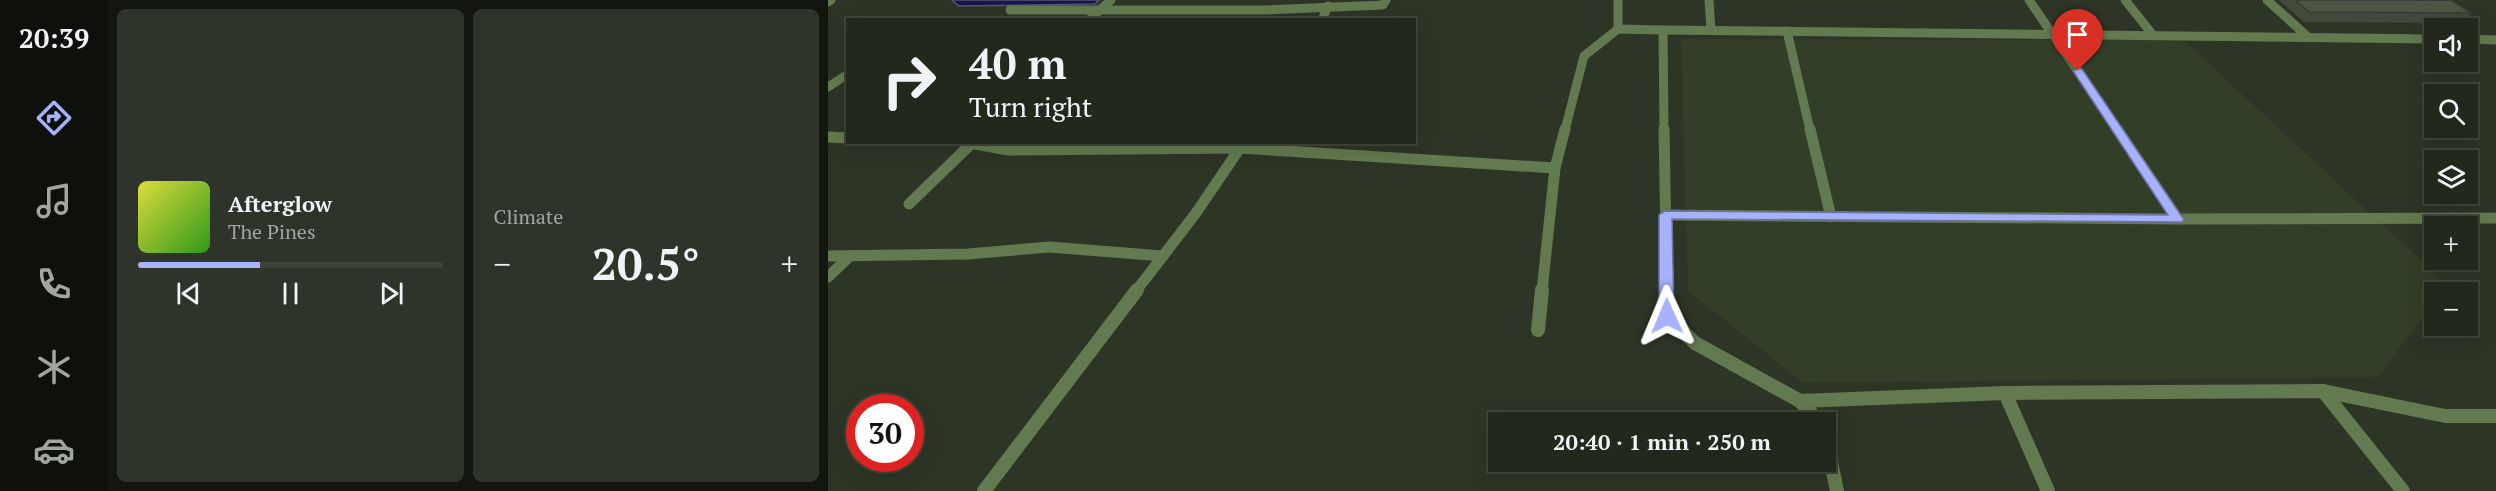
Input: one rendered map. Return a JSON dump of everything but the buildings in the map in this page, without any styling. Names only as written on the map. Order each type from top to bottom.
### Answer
[{"type":"street","points":[[1091,18],[1110,0]]},
{"type":"street","points":[[1265,10],[1272,0]]},
{"type":"street","points":[[1010,10],[1265,10],[1383,5],[1386,0]]},
{"type":"street","points":[[1618,0],[1618,29]]},
{"type":"street","points":[[1709,0],[1711,30]]},
{"type":"street","points":[[2029,0],[2178,219]]},
{"type":"street","points":[[2125,0],[2153,35]]},
{"type":"street","points":[[2267,0],[2308,37]]},
{"type":"street","points":[[1323,18],[1329,6]]},
{"type":"street","points":[[1538,330],[1555,168],[1584,56],[1618,29],[2424,39]]},
{"type":"street","points":[[1663,30],[1667,316],[1695,343],[1800,401],[1810,412]]},
{"type":"street","points":[[1787,31],[1831,217]]},
{"type":"street","points":[[2478,39],[2496,40]]},
{"type":"street","points":[[828,87],[846,75]]},
{"type":"street","points":[[828,137],[846,138]]},
{"type":"street","points":[[909,204],[966,144]]},
{"type":"street","points":[[973,144],[1008,150],[1239,148],[1555,168]]},
{"type":"street","points":[[984,491],[1196,213],[1239,148]]},
{"type":"street","points":[[1665,215],[2178,219],[2496,218]]},
{"type":"street","points":[[828,256],[968,254],[1049,247],[1163,256]]},
{"type":"street","points":[[828,277],[850,256]]},
{"type":"street","points":[[1800,401],[2005,393],[2323,391],[2445,416],[2496,416]]},
{"type":"street","points":[[2323,391],[2403,491]]},
{"type":"street","points":[[2005,393],[2048,491]]},
{"type":"street","points":[[1833,472],[1837,491]]},
{"type":"shaded area","points":[[952,0],[1099,0],[1095,4],[959,6]]},
{"type":"shaded area","points":[[1681,39],[2184,40],[2424,264],[2424,270],[2431,270],[2444,282],[2424,282],[2424,315],[2378,377],[1803,383],[1688,291]]},
{"type":"route","points":[[1667,316],[1665,215],[2178,219],[2078,71]]}]
